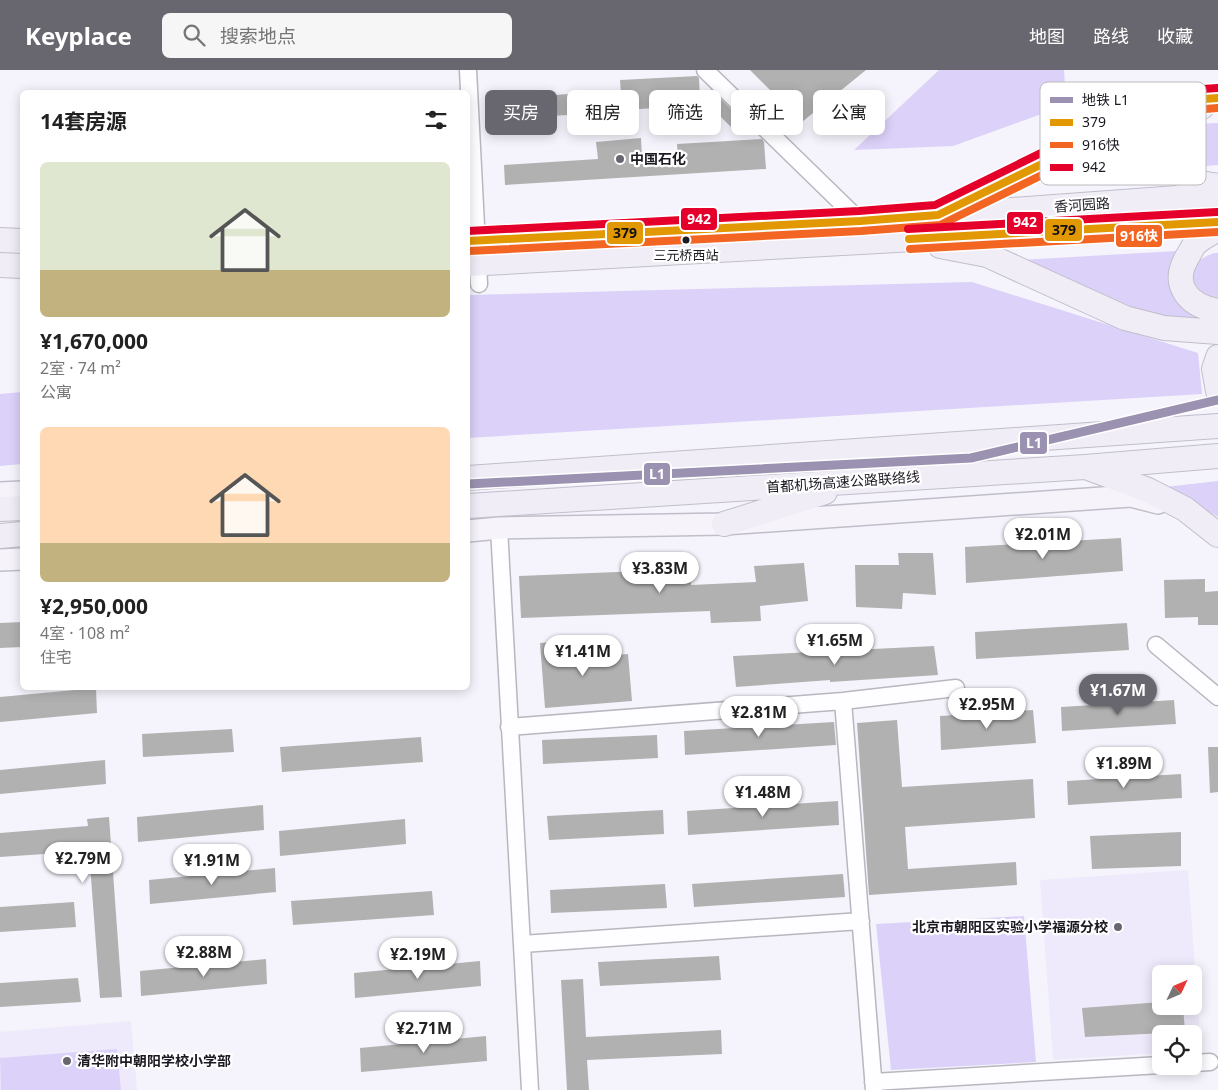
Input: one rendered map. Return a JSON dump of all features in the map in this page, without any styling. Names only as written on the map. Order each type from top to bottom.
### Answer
[{"type":"highway","points":[[938,215],[1040,165]]},
{"type":"highway","name":"香河园路","points":[[474,259],[860,221],[1218,196]]},
{"type":"highway","name":"香河园路","points":[[474,259],[1218,222]]},
{"type":"highway","points":[[1218,229],[1196,244],[1183,263],[1180,276],[1189,298],[1200,306],[1218,311]]},
{"type":"highway","points":[[904,239],[987,255],[1125,318],[1164,328],[1218,332]]},
{"type":"highway","points":[[0,240],[20,241]]},
{"type":"highway","points":[[0,265],[20,266]]},
{"type":"highway","points":[[1218,357],[1214,369],[1218,391]]},
{"type":"highway","points":[[470,478],[1218,426]]},
{"type":"highway","name":"首都机场高速公路联络线","points":[[470,506],[1085,467],[1218,456]]},
{"type":"highway","points":[[1085,467],[1148,490],[1185,509],[1218,535]]},
{"type":"highway","points":[[724,524],[861,481]]},
{"type":"highway","points":[[0,509],[20,508]]},
{"type":"highway","points":[[0,536],[20,534]]},
{"type":"main road","points":[[0,493],[20,492]]},
{"type":"main road","points":[[470,531],[499,528],[724,524],[1131,496],[1185,509]]},
{"type":"main road","points":[[0,560],[20,559]]},
{"type":"street","points":[[468,70],[469,90]]},
{"type":"street","points":[[705,70],[860,221]]},
{"type":"street","points":[[470,133],[474,259]]},
{"type":"street","points":[[499,528],[530,1090]]},
{"type":"street","points":[[1156,645],[1218,697]]},
{"type":"street","points":[[509,727],[843,700],[956,688]]},
{"type":"street","points":[[843,700],[873,1086],[1152,1066]]},
{"type":"street","points":[[522,944],[860,921]]},
{"type":"street","points":[[1202,1062],[1210,1062]]},
{"type":"shaded area","points":[[939,70],[1064,70],[1065,82],[1040,82],[1040,114],[953,146],[854,150],[870,135],[885,135],[885,121]]},
{"type":"shaded area","points":[[1218,123],[1218,165],[1206,166],[1206,124]]},
{"type":"shaded area","points":[[1040,173],[1040,180],[1023,181]]},
{"type":"shaded area","points":[[1177,251],[1170,273],[1173,293],[1184,308],[1203,324],[1120,307],[1020,260]]},
{"type":"shaded area","points":[[1218,253],[1218,298],[1205,294],[1193,279],[1194,267],[1204,257]]},
{"type":"shaded area","points":[[972,282],[1198,353],[1202,394],[470,438],[470,295]]},
{"type":"shaded area","points":[[20,392],[20,464],[0,466],[0,394]]},
{"type":"shaded area","points":[[1218,481],[1218,517],[1165,487]]},
{"type":"shaded area","name":"北京市朝阳区实验小学福源分校","points":[[1188,870],[1195,965],[1152,965],[1152,1015],[1198,1015],[1199,1025],[1152,1025],[1152,1054],[1053,1060],[1040,880]]},
{"type":"shaded area","points":[[1024,916],[1036,1062],[891,1070],[876,924]]},
{"type":"shaded area","name":"清华附中朝阳学校小学部","points":[[131,1021],[137,1090],[0,1090],[0,1032]]},
{"type":"shaded area","points":[[117,1049],[121,1090],[1,1090],[0,1058]]},
{"type":"building","points":[[750,70],[866,70],[841,90],[813,90],[813,113],[803,121],[803,90],[770,90]]},
{"type":"building","points":[[697,76],[699,78],[700,90],[649,90],[649,108],[639,109],[639,90],[621,90],[620,80]]},
{"type":"building","points":[[567,94],[567,115],[557,116],[557,95]]},
{"type":"building","points":[[721,99],[731,109],[731,127],[721,117]]},
{"type":"building","points":[[641,138],[642,159],[678,157],[677,144],[762,139],[764,142],[766,169],[505,185],[504,165],[598,159],[596,142]]},
{"type":"building","points":[[1121,538],[1123,571],[966,583],[965,547]]},
{"type":"building","points":[[898,553],[933,553],[936,595],[903,593],[902,609],[856,607],[855,565],[899,565]]},
{"type":"building","points":[[804,563],[808,601],[760,606],[761,621],[711,623],[710,611],[521,618],[519,576],[690,569],[691,585],[756,582],[754,566]]},
{"type":"building","points":[[1205,579],[1205,592],[1218,591],[1218,625],[1198,625],[1198,617],[1165,618],[1164,580]]},
{"type":"building","points":[[20,622],[20,647],[0,648],[0,623]]},
{"type":"building","points":[[1127,623],[1129,650],[976,659],[975,632]]},
{"type":"building","points":[[578,640],[580,658],[628,654],[632,701],[545,708],[540,643]]},
{"type":"building","points":[[934,646],[938,675],[736,687],[733,656]]},
{"type":"building","points":[[75,690],[96,690],[97,713],[0,722],[0,697]]},
{"type":"building","points":[[1174,700],[1176,724],[1062,731],[1061,707]]},
{"type":"building","points":[[1033,710],[1036,743],[941,750],[940,716]]},
{"type":"building","points":[[897,720],[902,787],[1033,779],[1035,818],[905,827],[908,869],[1016,862],[1017,885],[869,895],[857,723]]},
{"type":"building","points":[[834,722],[836,745],[685,755],[684,731]]},
{"type":"building","points":[[232,729],[234,752],[143,757],[142,734]]},
{"type":"building","points":[[657,735],[658,758],[543,764],[542,740]]},
{"type":"building","points":[[421,737],[423,762],[282,772],[280,747]]},
{"type":"building","points":[[1208,747],[1218,747],[1218,792],[1210,793]]},
{"type":"building","points":[[105,760],[106,784],[0,794],[0,770]]},
{"type":"building","points":[[1181,774],[1182,798],[1068,805],[1067,781]]},
{"type":"building","points":[[838,801],[839,825],[688,835],[687,811]]},
{"type":"building","points":[[263,805],[264,830],[138,842],[137,817]]},
{"type":"building","points":[[663,810],[664,834],[549,840],[547,816]]},
{"type":"building","points":[[109,817],[122,997],[100,998],[89,851],[0,857],[0,833],[88,826],[87,819]]},
{"type":"building","points":[[405,819],[406,844],[280,856],[279,831]]},
{"type":"building","points":[[1181,832],[1181,866],[1092,869],[1090,836]]},
{"type":"building","points":[[275,868],[276,892],[150,904],[149,880]]},
{"type":"building","points":[[843,874],[845,897],[694,907],[692,884]]},
{"type":"building","points":[[665,884],[667,908],[551,913],[550,890]]},
{"type":"building","points":[[432,891],[434,915],[293,925],[291,901]]},
{"type":"building","points":[[74,902],[76,927],[0,932],[0,907]]},
{"type":"building","points":[[719,956],[721,980],[600,986],[598,962]]},
{"type":"building","points":[[266,959],[267,984],[141,996],[140,971]]},
{"type":"building","points":[[480,961],[481,986],[355,998],[354,973]]},
{"type":"building","points":[[78,978],[81,1002],[0,1007],[0,983]]},
{"type":"building","points":[[583,979],[586,1037],[721,1030],[722,1054],[587,1060],[589,1090],[567,1090],[561,980]]},
{"type":"building","points":[[1152,1003],[1152,1015],[1184,1015],[1184,1025],[1152,1025],[1152,1034],[1085,1037],[1082,1008]]},
{"type":"building","points":[[486,1036],[487,1061],[361,1072],[360,1048]]},
{"type":"metro line","name":"L1","points":[[470,484],[971,458],[1218,400]]},
{"type":"transit line","name":"942","points":[[1206,89],[1217,88]]},
{"type":"transit line","name":"379","points":[[1206,99],[1218,98]]},
{"type":"transit line","name":"916快","points":[[1206,109],[1218,108]]},
{"type":"transit line","name":"942","points":[[470,231],[859,211],[935,205],[1040,154]]},
{"type":"transit line","name":"379","points":[[470,241],[860,221],[938,215],[1040,165]]},
{"type":"transit line","name":"916快","points":[[470,251],[861,231],[940,225],[1040,176]]},
{"type":"transit line","name":"942","points":[[908,229],[1217,212]]},
{"type":"transit line","name":"379","points":[[909,239],[1218,222]]},
{"type":"transit line","name":"916快","points":[[910,249],[1218,232]]},
{"type":"place","name":"中国石化","points":[[620,159]]},
{"type":"place","name":"三元桥西站","points":[[686,240]]},
{"type":"place","name":"北京市朝阳区实验小学福源分校","points":[[1118,927]]},
{"type":"place","name":"清华附中朝阳学校小学部","points":[[67,1061]]}]
